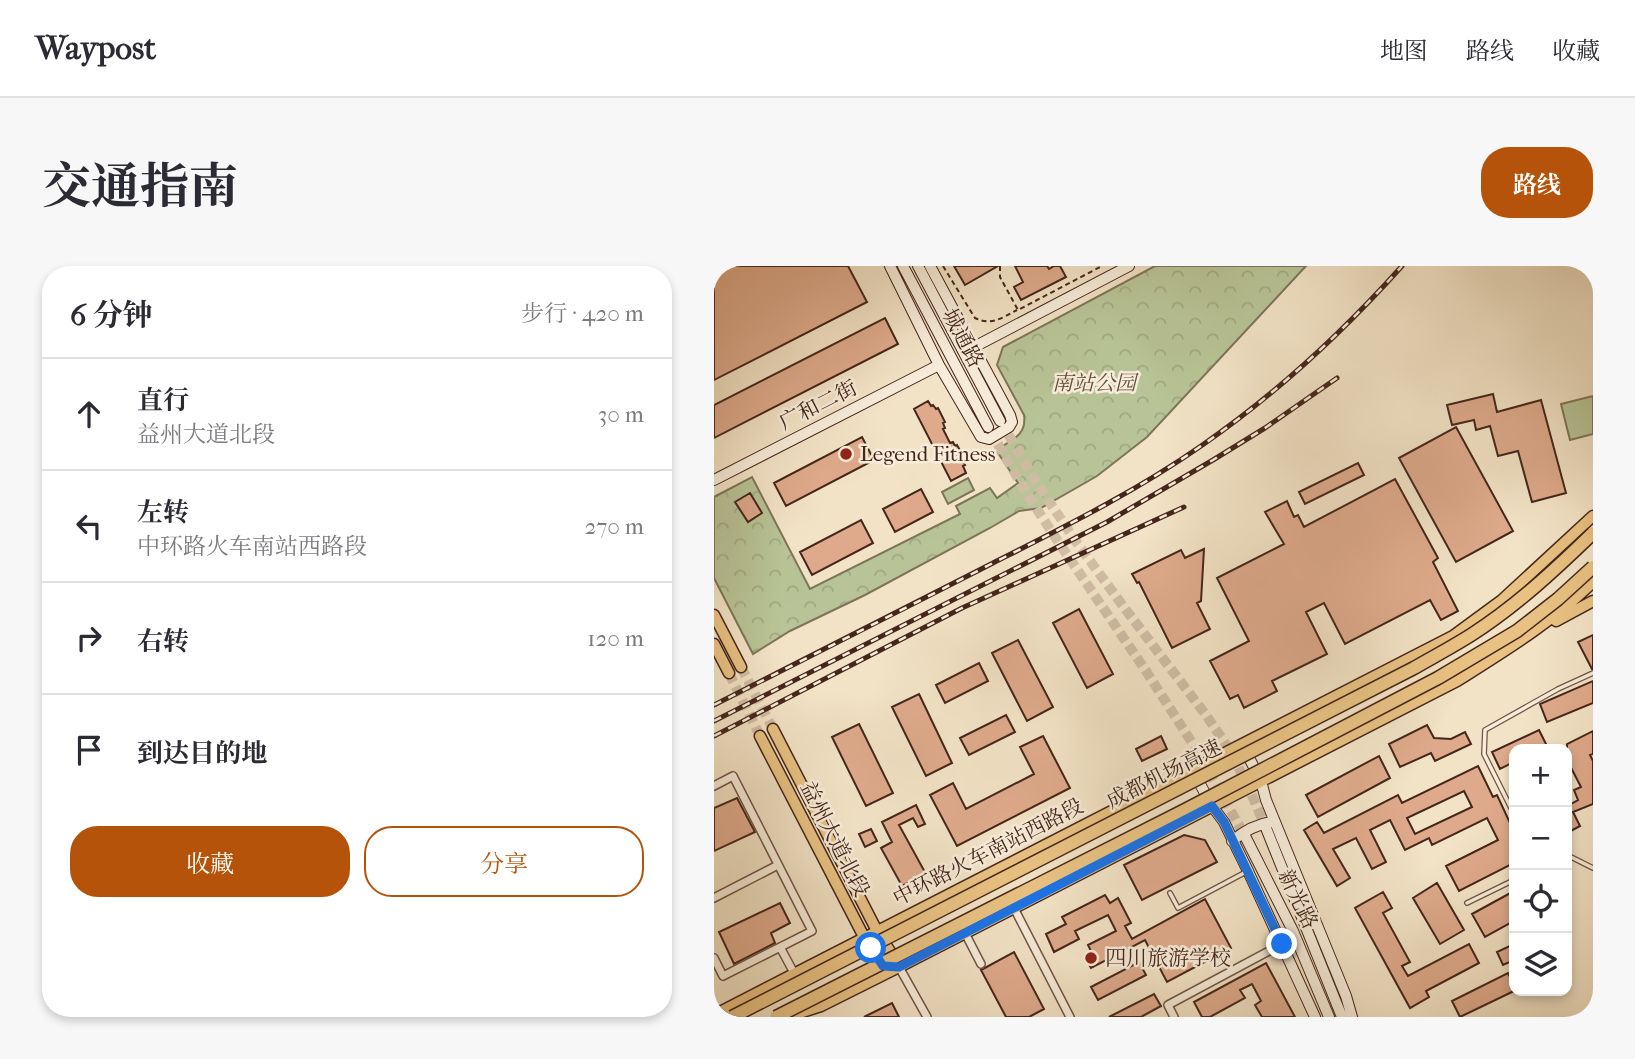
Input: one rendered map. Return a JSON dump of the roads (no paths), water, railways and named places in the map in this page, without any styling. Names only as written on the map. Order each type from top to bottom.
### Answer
[{"type":"highway","name":"成都机场高速","points":[[732,1017],[1414,668],[1471,635],[1517,603],[1593,533]]},
{"type":"highway","name":"成都机场高速","points":[[776,1017],[1438,678],[1517,631],[1593,567]]},
{"type":"main road","points":[[891,266],[939,365],[981,437],[989,439],[1009,427],[1012,422],[1010,415],[930,266]]},
{"type":"main road","name":"城通路","points":[[903,266],[988,427]]},
{"type":"main road","name":"城通路","points":[[918,266],[1000,421]]},
{"type":"main road","points":[[974,347],[1129,266]]},
{"type":"main road","name":"广和二街","points":[[714,480],[939,365]]},
{"type":"main road","name":"中环路火车南站西路段","points":[[714,1015],[1454,636],[1502,600],[1593,516]]},
{"type":"main road","points":[[1532,634],[1593,582]]},
{"type":"main road","points":[[799,1017],[1457,681],[1532,634],[1593,601]]},
{"type":"main road","points":[[714,615],[741,667]]},
{"type":"main road","points":[[714,644],[729,673]]},
{"type":"main road","name":"益州大道北段","points":[[773,729],[877,930],[899,967]]},
{"type":"main road","name":"益州大道北段","points":[[760,736],[864,937],[883,966],[899,967]]},
{"type":"main road","points":[[1242,744],[1261,781],[1266,800],[1346,996],[1352,1017]]},
{"type":"main road","points":[[1192,770],[1224,822],[1315,1017]]},
{"type":"main road","points":[[1232,841],[1258,826],[1276,822]]},
{"type":"main road","points":[[1266,828],[1342,1017]]},
{"type":"main road","name":"新光路","points":[[1246,838],[1293,931],[1329,1017]]},
{"type":"main road","points":[[787,1017],[821,1006]]},
{"type":"street","points":[[714,786],[733,776],[812,931],[723,976],[714,958]]},
{"type":"street","points":[[714,898],[778,865]]},
{"type":"street","points":[[1014,908],[1070,1017]]},
{"type":"street","points":[[965,933],[981,964]]},
{"type":"street","points":[[1174,1017],[1168,1004],[1282,944]]},
{"type":"street","points":[[780,947],[794,973]]},
{"type":"street","points":[[899,967],[927,1017]]},
{"type":"lane","points":[[1510,807],[1484,754],[1485,730],[1558,689],[1593,673]]},
{"type":"lane","points":[[1572,858],[1593,868]]},
{"type":"lane","points":[[1170,893],[1178,908],[1248,871]]},
{"type":"lane","points":[[1467,903],[1509,882]]},
{"type":"tunnel","points":[[1001,422],[1038,485],[1077,543],[1227,746],[1266,828]]},
{"type":"tunnel","points":[[990,431],[1029,497],[1196,749],[1246,838]]},
{"type":"tunnel","points":[[741,667],[773,729]]},
{"type":"tunnel","points":[[729,673],[760,736]]},
{"type":"railway","points":[[714,705],[1073,522],[1176,463],[1281,384],[1332,339],[1402,266]]},
{"type":"railway","points":[[714,721],[1107,522],[1265,428],[1337,378]]},
{"type":"railway","points":[[714,736],[962,608],[1184,507]]},
{"type":"place","name":"Legend Fitness","points":[[846,454]]},
{"type":"place","name":"四川旅游学校","points":[[1091,958]]},
{"type":"park label","name":"南站公园","points":[[1094,383]]}]
